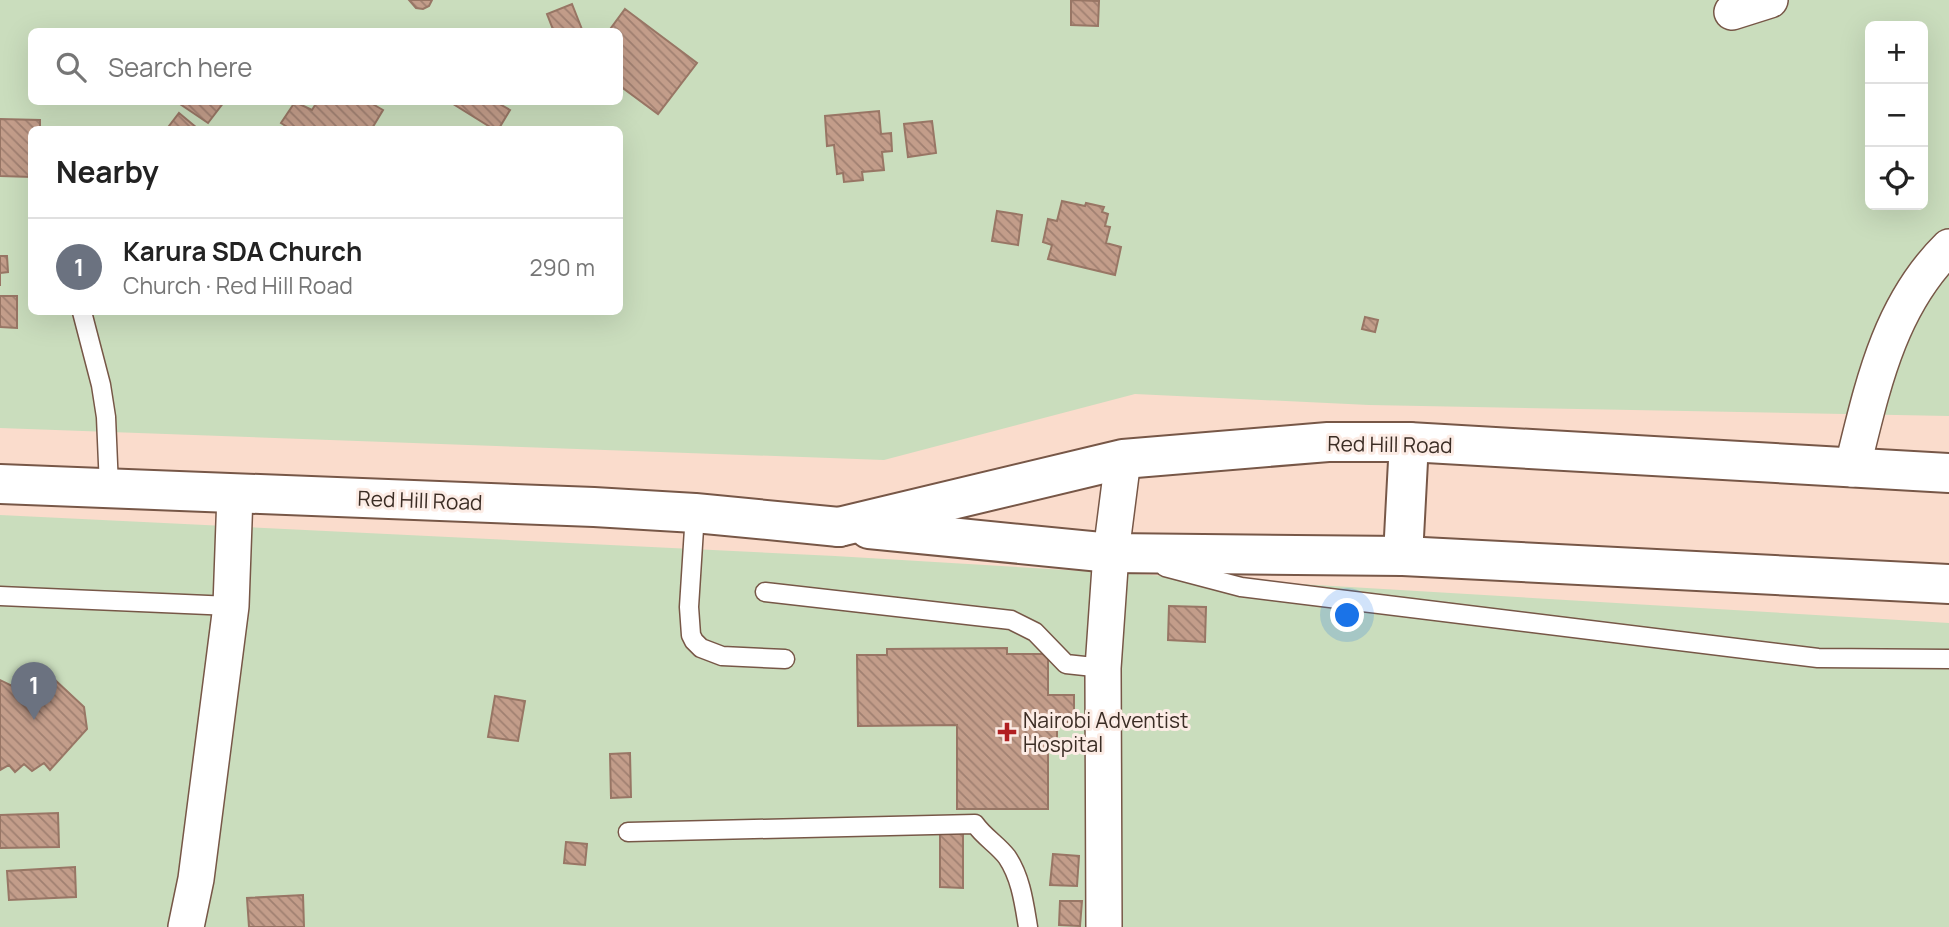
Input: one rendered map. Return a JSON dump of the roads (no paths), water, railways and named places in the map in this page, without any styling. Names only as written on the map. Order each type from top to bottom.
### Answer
[{"type":"main road","name":"Red Hill Road","points":[[839,527],[1123,458],[1328,442],[1409,442],[1949,474]]},
{"type":"main road","points":[[1403,556],[1409,442]]},
{"type":"main road","name":"Red Hill Road","points":[[0,484],[695,513],[1111,553],[1403,556],[1949,584]]},
{"type":"street","points":[[1732,12],[1770,0]]},
{"type":"street","points":[[1852,469],[1875,379],[1894,326],[1916,285],[1949,247]]},
{"type":"street","points":[[1104,927],[1103,668],[1111,553],[1123,458]]},
{"type":"street","points":[[186,927],[196,879],[230,606],[235,494]]},
{"type":"lane","points":[[83,315],[101,385],[106,417],[109,487]]},
{"type":"lane","points":[[695,513],[689,607],[694,641],[701,648],[722,656],[785,659]]},
{"type":"lane","points":[[1111,553],[1255,589],[1818,658],[1949,659]]},
{"type":"lane","points":[[765,592],[1011,620],[1035,632],[1066,664],[1103,668]]},
{"type":"lane","points":[[0,596],[230,606]]},
{"type":"lane","points":[[628,832],[975,824],[1006,856],[1021,886],[1028,927]]},
{"type":"place","name":"Karura SDA Church","points":[[34,720]]},
{"type":"place","name":"Nairobi Adventist Hospital","points":[[1007,732]]}]
